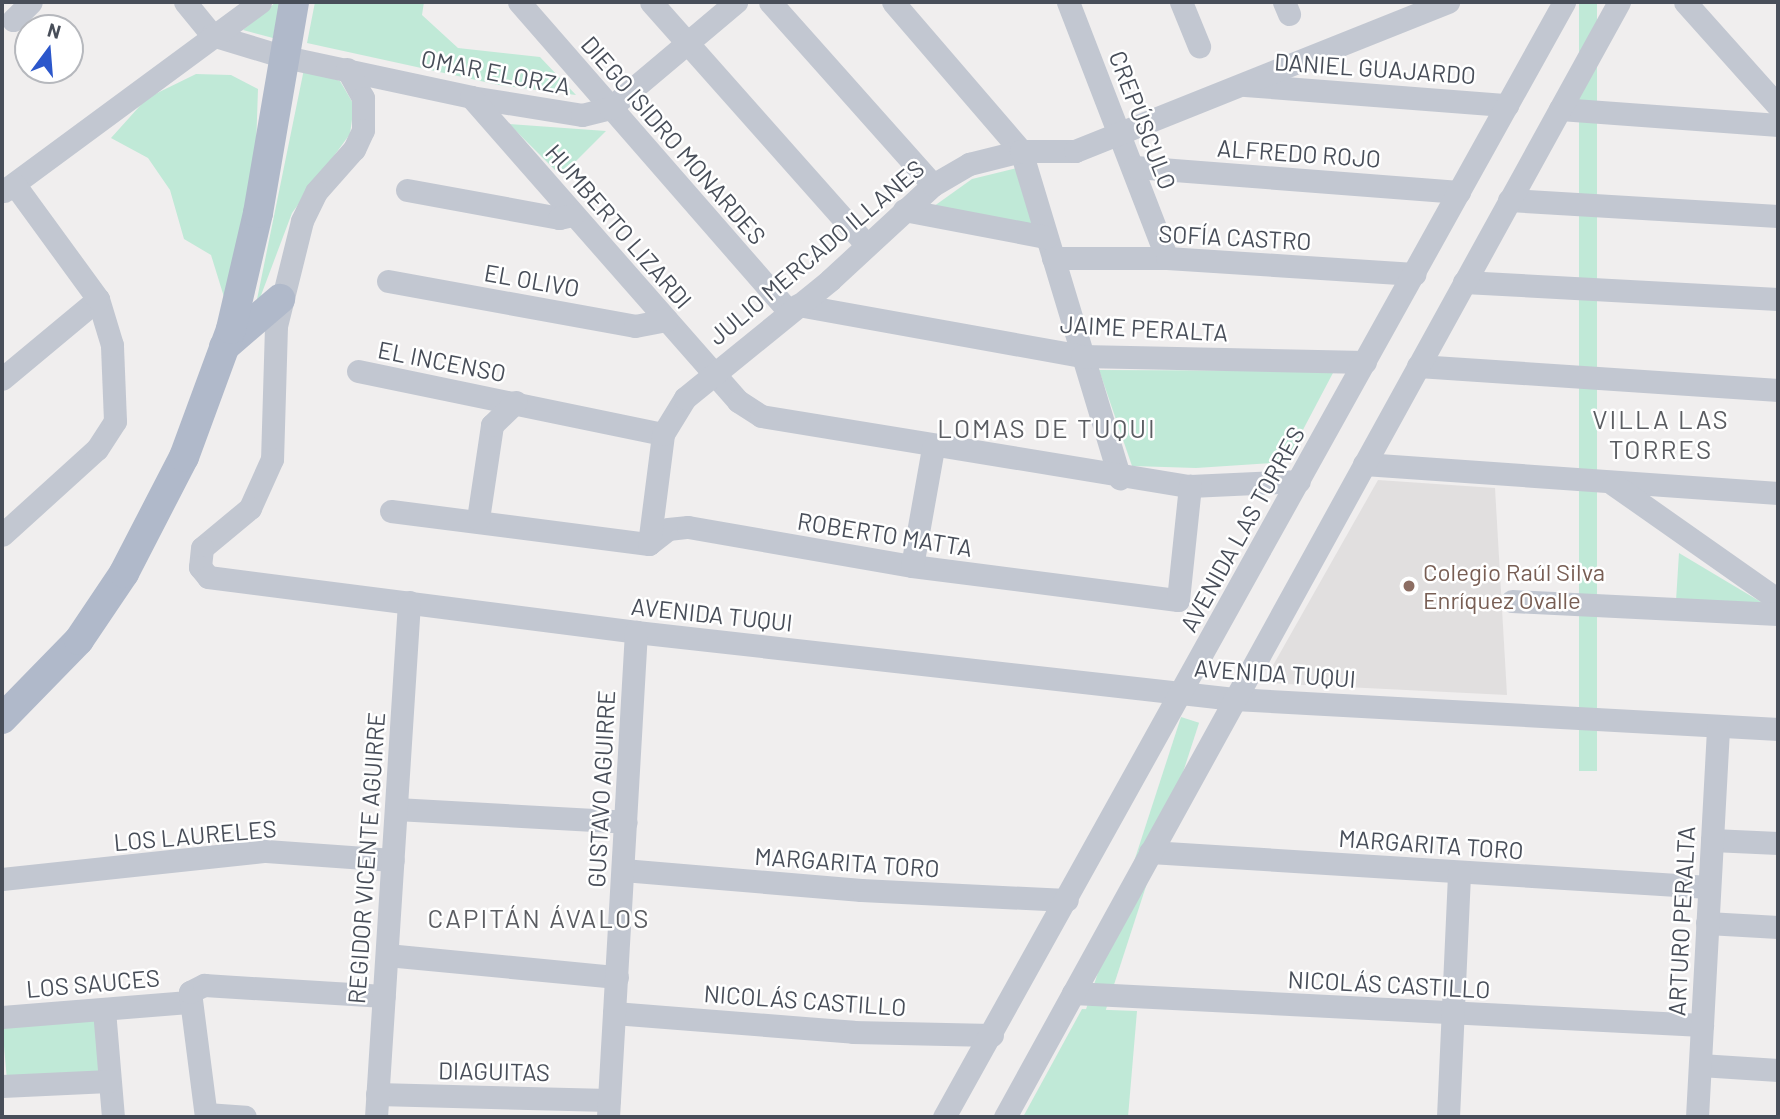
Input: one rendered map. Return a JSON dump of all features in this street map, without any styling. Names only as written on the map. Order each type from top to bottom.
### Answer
[{"type":"main road","points":[[2,719],[79,640],[124,573],[184,457],[224,348],[258,213],[294,2]]},
{"type":"main road","points":[[224,348],[280,299]]},
{"type":"street","points":[[13,20],[31,2]]},
{"type":"street","points":[[184,2],[212,35]]},
{"type":"street","points":[[2,535],[97,449],[115,421],[112,345],[98,299],[8,188],[260,2]]},
{"type":"street","name":"DIEGO ISIDRO MONARDES","points":[[519,2],[610,108],[794,308]]},
{"type":"street","points":[[651,2],[867,245]]},
{"type":"street","name":"OMAR ELORZA","points":[[212,35],[285,57],[471,97],[582,115],[610,108],[736,2]]},
{"type":"street","points":[[770,2],[933,185]]},
{"type":"street","points":[[893,2],[1021,151],[1120,478]]},
{"type":"street","name":"CREPÚSCULO","points":[[1068,2],[1121,130],[1167,258]]},
{"type":"street","points":[[1181,2],[1199,46]]},
{"type":"street","name":"JULIO MERCADO ILLANES","points":[[649,544],[663,435],[685,398],[794,308],[933,185],[969,164],[1021,151],[1075,150],[1448,2]]},
{"type":"street","name":"AVENIDA LAS TORRES","points":[[944,1117],[992,1035],[1564,2]]},
{"type":"street","points":[[1005,1117],[1619,2]]},
{"type":"street","points":[[1685,2],[1778,106]]},
{"type":"street","name":"AVENIDA TUQUI","points":[[347,69],[363,98],[363,130],[308,206],[280,299],[273,353],[274,441],[270,468],[250,508],[202,548],[200,567],[214,579],[636,632],[1234,699],[1778,729]]},
{"type":"street","name":"DANIEL GUAJARDO","points":[[1238,84],[1507,104]]},
{"type":"street","name":"HUMBERTO LIZARDI","points":[[471,97],[738,401],[761,416],[933,448],[1120,478],[1190,486],[1268,479],[1299,481]]},
{"type":"street","points":[[1560,108],[1778,125]]},
{"type":"street","name":"ALFREDO ROJO","points":[[1135,167],[1459,192]]},
{"type":"street","points":[[407,190],[559,218],[573,215]]},
{"type":"street","points":[[1509,200],[1778,216]]},
{"type":"street","name":"SOFÍA CASTRO","points":[[904,210],[1049,248],[1414,274]]},
{"type":"street","name":"EL OLIVO","points":[[388,281],[635,326],[666,320]]},
{"type":"street","points":[[1464,282],[1778,299]]},
{"type":"street","points":[[2,379],[98,299]]},
{"type":"street","name":"JAIME PERALTA","points":[[794,308],[1082,356],[1365,362]]},
{"type":"street","points":[[1418,366],[1778,390]]},
{"type":"street","name":"EL INCENSO","points":[[358,371],[516,402],[663,435]]},
{"type":"street","points":[[478,519],[492,425],[516,402]]},
{"type":"street","points":[[912,566],[933,448]]},
{"type":"street","points":[[1364,464],[1613,484],[1778,493]]},
{"type":"street","points":[[1613,484],[1778,600]]},
{"type":"street","name":"ROBERTO MATTA","points":[[649,544],[668,529],[688,527],[912,566],[1178,600],[1190,486]]},
{"type":"street","points":[[391,510],[478,519],[649,544]]},
{"type":"street","points":[[1512,601],[1778,614]]},
{"type":"street","name":"REGIDOR VICENTE AGUIRRE","points":[[376,1117],[409,602]]},
{"type":"street","name":"GUSTAVO AGUIRRE","points":[[609,1109],[636,632]]},
{"type":"street","name":"ARTURO PERALTA","points":[[1697,1117],[1718,727]]},
{"type":"street","points":[[396,809],[626,822]]},
{"type":"street","points":[[1712,840],[1778,843]]},
{"type":"street","name":"LOS LAURELES","points":[[2,879],[266,852],[393,860]]},
{"type":"street","name":"MARGARITA TORO","points":[[1150,852],[1709,887]]},
{"type":"street","name":"MARGARITA TORO","points":[[623,870],[861,890],[1067,900]]},
{"type":"street","points":[[1448,1117],[1460,872]]},
{"type":"street","points":[[1707,923],[1778,927]]},
{"type":"street","points":[[387,955],[617,977]]},
{"type":"street","name":"LOS SAUCES","points":[[2,1017],[104,1010],[189,997],[204,985],[384,996]]},
{"type":"street","name":"NICOLÁS CASTILLO","points":[[1073,993],[1452,1015],[1702,1025]]},
{"type":"street","points":[[189,997],[206,1116],[246,1117]]},
{"type":"street","points":[[104,1010],[113,1117]]},
{"type":"street","name":"NICOLÁS CASTILLO","points":[[614,1013],[853,1031],[992,1035]]},
{"type":"street","points":[[1700,1065],[1778,1070]]},
{"type":"street","points":[[2,1086],[109,1082]]},
{"type":"street","name":"DIAGUITAS","points":[[377,1094],[609,1109]]},
{"type":"shaded area","name":"Colegio Raúl Silva Enríquez Ovalle","points":[[1378,480],[1495,488],[1507,695],[1263,683]]},
{"type":"green space","points":[[276,2],[280,2],[273,38],[243,30]]},
{"type":"green space","points":[[315,2],[424,2],[422,15],[458,48],[540,57],[576,95],[499,85],[307,43]]},
{"type":"green space","points":[[1579,2],[1597,2],[1597,771],[1579,771]]},
{"type":"green space","points":[[304,69],[340,81],[354,105],[350,134],[292,213],[254,314]]},
{"type":"green space","points":[[196,74],[231,75],[258,89],[256,148],[245,213],[224,297],[211,255],[184,239],[170,190],[148,158],[111,138],[147,98]]},
{"type":"green space","points":[[509,124],[606,131],[561,176]]},
{"type":"green space","points":[[1017,168],[1035,229],[930,209],[972,179]]},
{"type":"green space","points":[[1099,370],[1334,371],[1286,462],[1196,468],[1132,466]]},
{"type":"green space","points":[[1679,553],[1771,608],[1676,601]]},
{"type":"green space","points":[[1181,717],[1199,723],[1071,1117],[1051,1117]]},
{"type":"green space","points":[[1082,1009],[1137,1011],[1128,1117],[1023,1117]]},
{"type":"green space","points":[[100,1019],[105,1076],[7,1084],[2,1028]]},
{"type":"place","name":"Colegio Raúl Silva Enríquez Ovalle","points":[[1409,586]]},
{"type":"district","name":"LOMAS DE TUQUI","points":[[1047,428]]},
{"type":"district","name":"VILLA LAS TORRES","points":[[1661,434]]},
{"type":"district","name":"CAPITÁN ÁVALOS","points":[[539,918]]}]
